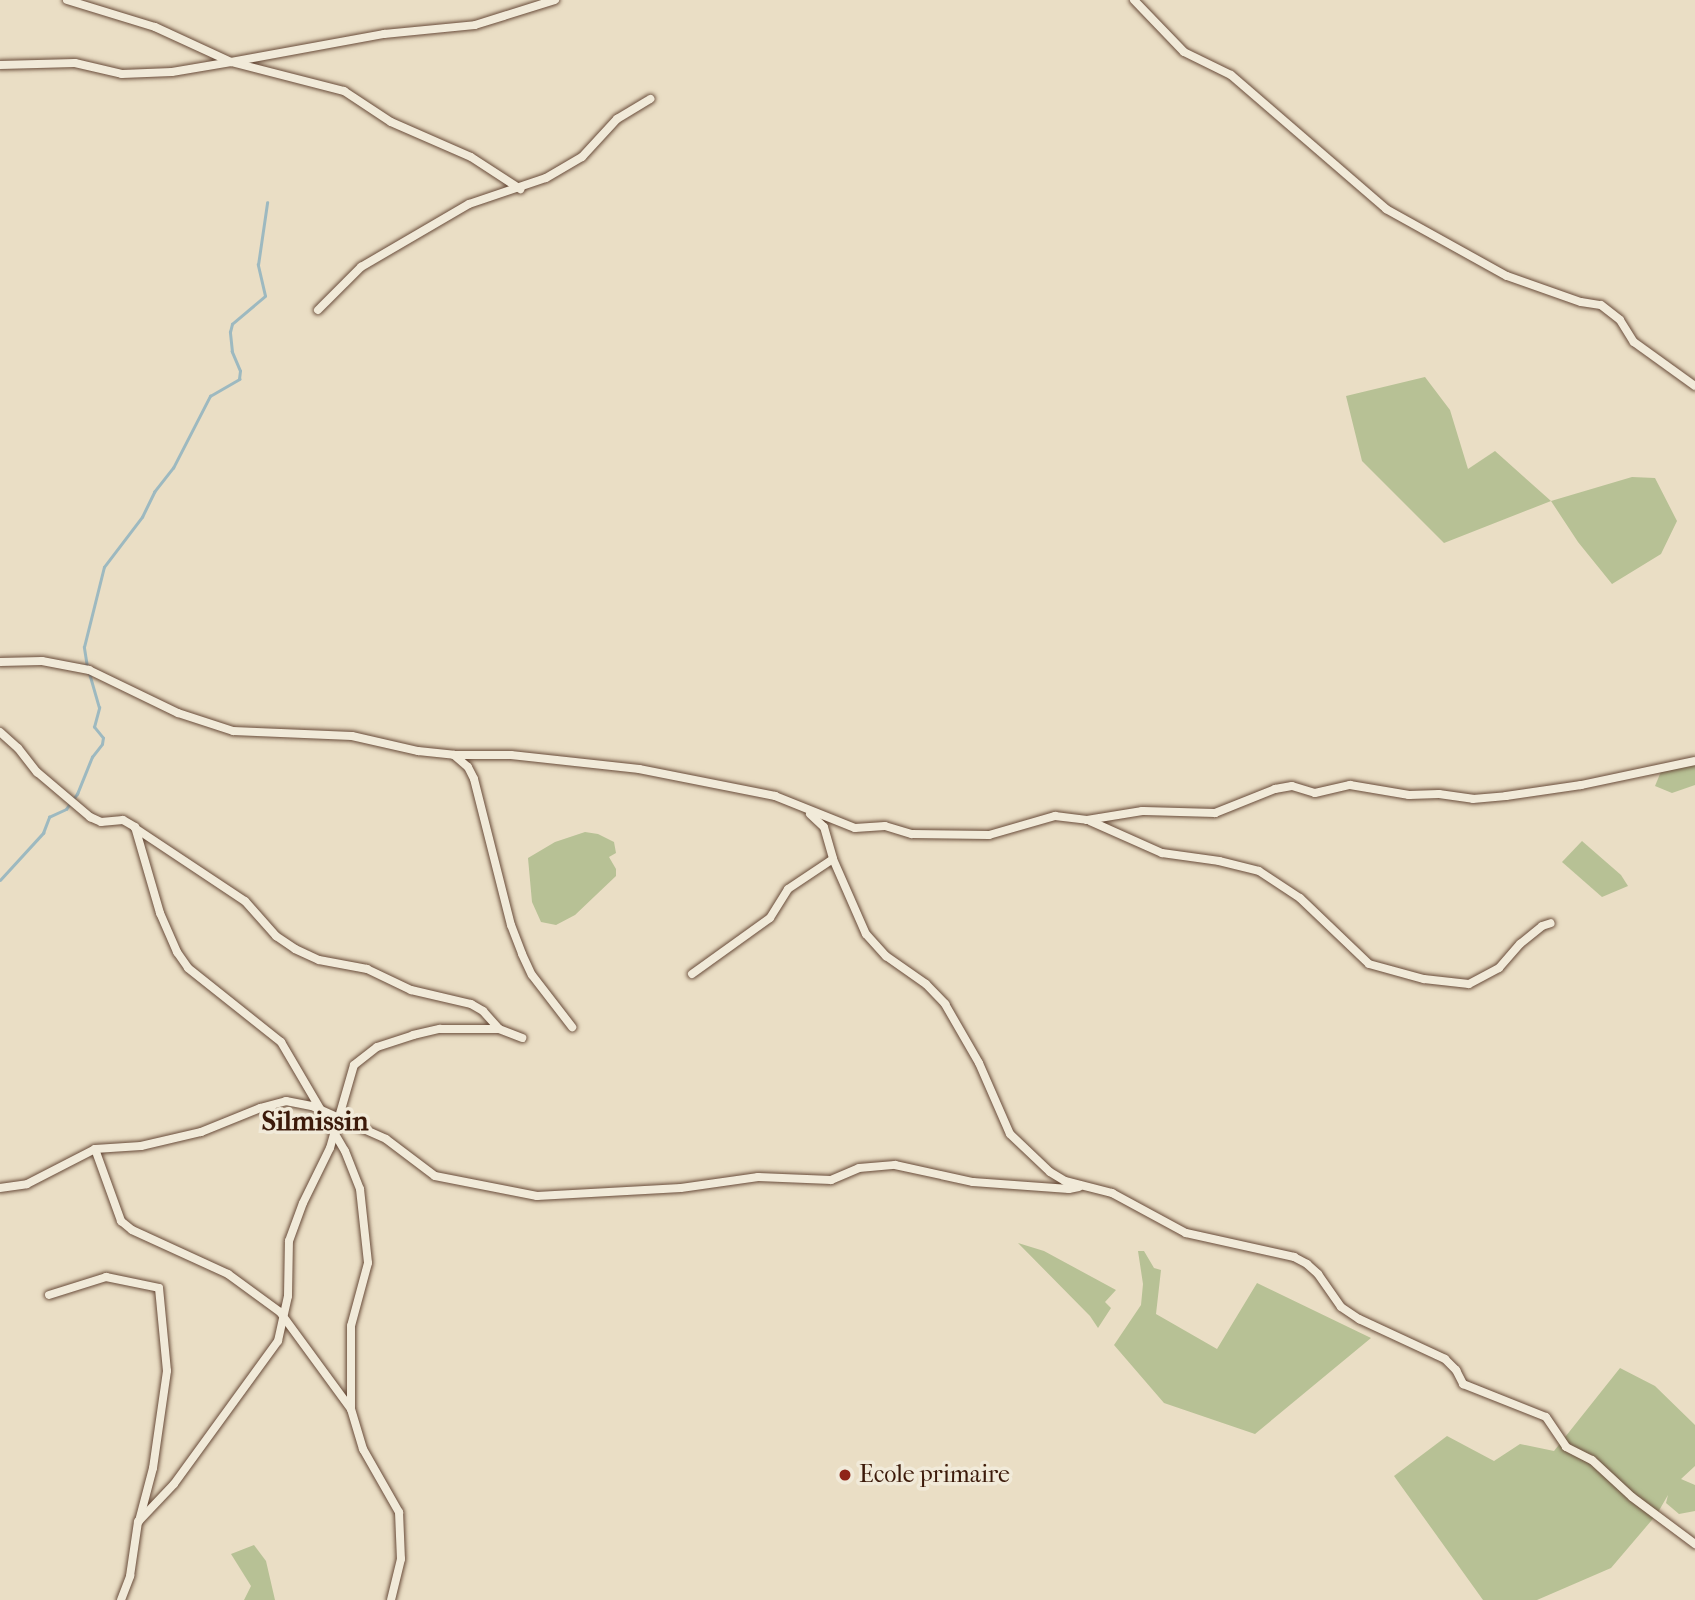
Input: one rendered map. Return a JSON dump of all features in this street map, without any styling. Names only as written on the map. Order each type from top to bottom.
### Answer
[{"type":"street","points":[[67,0],[155,27],[231,62],[344,92],[391,122],[471,157],[520,189]]},
{"type":"street","points":[[0,65],[75,63],[122,74],[173,72],[384,34],[475,24],[555,0]]},
{"type":"street","points":[[1134,0],[1154,25],[1184,52],[1230,75],[1386,209],[1507,276],[1581,302],[1601,305],[1620,320],[1634,342],[1695,386]]},
{"type":"street","points":[[318,310],[348,278],[376,258],[468,204],[520,189],[582,157],[617,119],[650,99]]},
{"type":"street","points":[[0,662],[42,661],[89,670],[188,717],[233,732],[352,736],[418,751],[454,755],[511,755],[639,769],[726,784],[788,800],[855,828],[885,826],[912,834],[967,837],[1008,831],[1055,816],[1087,820],[1142,811],[1215,813],[1275,789],[1292,786],[1315,793],[1350,785],[1409,795],[1440,794],[1473,799],[1506,796],[1581,785],[1695,761]]},
{"type":"street","points":[[0,732],[18,748],[37,772],[90,817],[101,822],[122,820],[135,827],[246,901],[276,936],[295,949],[319,960],[367,969],[411,990],[471,1004],[483,1010],[499,1029]]},
{"type":"street","points":[[454,755],[468,767],[474,779],[511,925],[522,954],[532,975],[572,1027]]},
{"type":"street","points":[[804,808],[824,827],[833,859],[873,944],[926,984],[945,1004],[979,1063],[1010,1134],[1050,1172],[1083,1186],[1112,1193],[1186,1233],[1282,1254],[1307,1264],[1341,1307],[1359,1319],[1445,1359],[1456,1370],[1463,1384],[1546,1417],[1566,1447],[1592,1461],[1632,1497],[1695,1544]]},
{"type":"street","points":[[1087,820],[1162,853],[1219,861],[1259,871],[1300,898],[1369,964],[1424,979],[1469,984],[1499,968],[1520,944],[1542,926],[1551,923]]},
{"type":"street","points":[[135,827],[160,913],[177,952],[188,968],[281,1042],[345,1151],[360,1189],[368,1263],[351,1326],[351,1409],[363,1449],[399,1512],[401,1559],[391,1600]]},
{"type":"street","points":[[692,974],[770,918],[788,889],[833,859]]},
{"type":"street","points":[[138,1522],[174,1484],[230,1404],[274,1349],[285,1316],[288,1296],[289,1241],[334,1133],[350,1072],[359,1058],[377,1047],[440,1029],[499,1029],[522,1038]]},
{"type":"street","points":[[0,1188],[27,1184],[95,1149],[141,1146],[201,1132],[286,1101],[299,1102],[386,1139],[435,1176],[537,1196],[681,1188],[758,1177],[831,1180],[859,1168],[895,1165],[973,1182],[1069,1189],[1083,1186]]},
{"type":"street","points":[[95,1149],[121,1221],[132,1230],[228,1274],[285,1316],[320,1370],[351,1409]]},
{"type":"street","points":[[49,1295],[106,1277],[159,1288],[167,1371],[153,1468],[138,1522],[130,1576],[121,1600]]},
{"type":"green space","points":[[1425,377],[1450,410],[1468,469],[1495,451],[1551,501],[1444,543],[1362,461],[1346,396]]},
{"type":"green space","points":[[1632,477],[1655,478],[1677,521],[1661,554],[1612,584],[1578,542],[1551,501]]},
{"type":"green space","points":[[1695,761],[1695,785],[1672,793],[1655,786],[1662,769]]},
{"type":"green space","points":[[585,832],[598,834],[614,842],[616,853],[609,857],[616,869],[616,876],[575,915],[556,925],[541,922],[532,902],[528,858],[555,842]]},
{"type":"green space","points":[[1582,841],[1621,875],[1628,886],[1602,897],[1562,862]]},
{"type":"green space","points":[[1018,1243],[1044,1251],[1116,1290],[1105,1302],[1111,1308],[1098,1328],[1090,1316]]},
{"type":"green space","points":[[1138,1251],[1144,1251],[1154,1268],[1161,1270],[1156,1314],[1217,1349],[1257,1283],[1371,1338],[1255,1434],[1164,1403],[1114,1345],[1141,1305],[1143,1284]]},
{"type":"green space","points":[[1620,1368],[1655,1386],[1695,1425],[1695,1466],[1681,1479],[1695,1485],[1695,1511],[1679,1514],[1666,1503],[1668,1495],[1657,1514],[1611,1568],[1537,1600],[1483,1600],[1394,1476],[1447,1436],[1494,1461],[1520,1444],[1554,1451]]},
{"type":"green space","points":[[254,1545],[266,1561],[275,1600],[244,1600],[251,1586],[231,1554]]},
{"type":"waterway","points":[[87,667],[84,647],[104,567],[142,517],[154,492],[173,468],[210,396],[239,379],[240,371],[232,352],[230,332],[232,324],[265,296],[258,265],[267,203]]},
{"type":"waterway","points":[[0,880],[43,833],[49,817],[66,809],[77,794],[92,757],[102,744],[103,738],[94,727],[99,708],[89,674]]},
{"type":"place","name":"Ecole primaire","points":[[845,1475]]},
{"type":"district","name":"Silmissin","points":[[315,1121]]}]
